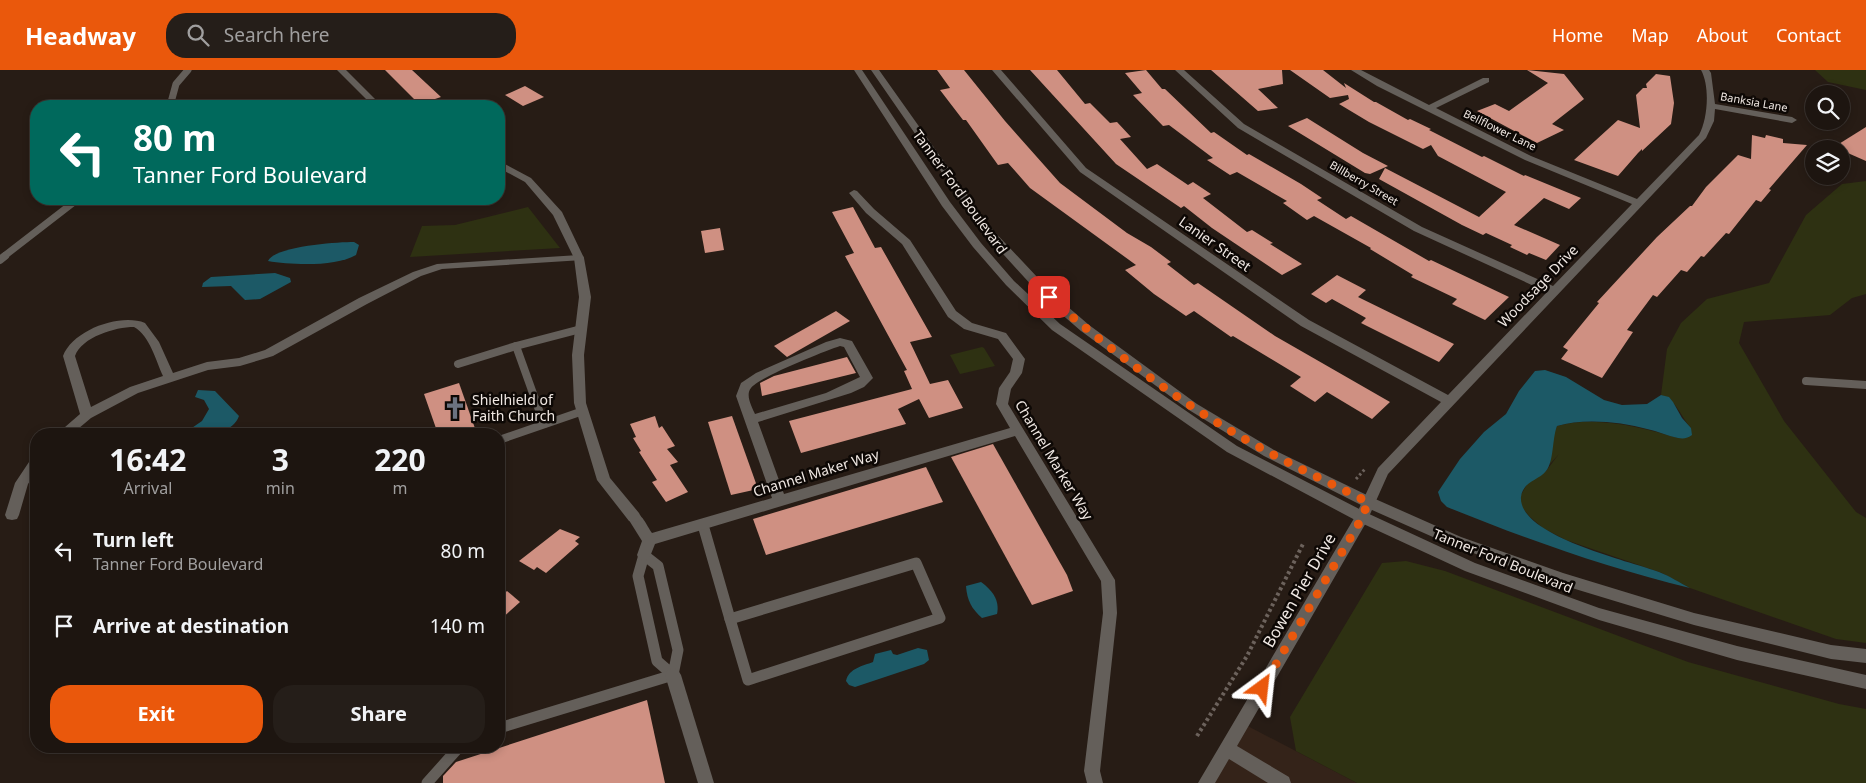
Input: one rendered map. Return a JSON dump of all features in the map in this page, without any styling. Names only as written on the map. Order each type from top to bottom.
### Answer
[{"type":"street","points":[[341,70],[372,100]]},
{"type":"street","name":"Tanner Ford Boulevard","points":[[858,70],[946,204],[976,245],[1010,283],[1056,327],[1232,449],[1362,518],[1470,567],[1599,614],[1737,654],[1866,682]]},
{"type":"street","name":"Tanner Ford Boulevard","points":[[876,70],[987,230],[1056,304],[1085,328],[1193,407],[1269,453],[1368,502],[1456,541],[1562,579],[1694,618],[1831,652],[1866,656]]},
{"type":"street","name":"Lanier Street","points":[[996,70],[1083,170],[1305,323],[1449,401]]},
{"type":"street","name":"Billberry Street","points":[[1179,70],[1241,126],[1418,229],[1554,291]]},
{"type":"street","name":"Bellflower Lane","points":[[1355,70],[1528,158],[1639,203]]},
{"type":"street","name":"Woodsage Drive","points":[[1362,518],[1383,471],[1703,136],[1710,124],[1711,106],[1707,73],[1704,70]]},
{"type":"street","points":[[1430,108],[1486,80]]},
{"type":"street","name":"Banksia Lane","points":[[1711,106],[1792,120]]},
{"type":"street","points":[[505,167],[528,180],[558,214],[579,258],[584,297],[578,355],[580,403],[604,480],[634,517],[649,540],[644,555]]},
{"type":"street","name":"Channel Marker Way","points":[[854,193],[870,211],[906,242],[959,321],[1002,336],[1019,359],[1016,373],[1005,388],[1002,404],[1108,580],[1110,613],[1092,771],[1095,783]]},
{"type":"street","points":[[71,428],[87,415],[134,390],[170,376],[207,366],[240,362],[269,353],[417,274],[442,266],[579,258]]},
{"type":"street","points":[[87,415],[69,356],[71,349],[91,334],[120,324],[140,324],[146,331],[170,376]]},
{"type":"street","points":[[750,420],[847,390],[863,384],[867,378],[848,344],[840,342],[760,376],[745,386],[742,396],[750,420],[780,501]]},
{"type":"street","name":"Channel Maker Way","points":[[649,540],[1018,430]]},
{"type":"street","points":[[12,514],[22,483],[30,471]]},
{"type":"street","name":"Bowen Pier Drive","points":[[1206,783],[1362,518]]},
{"type":"street","points":[[673,675],[706,783]]},
{"type":"street","points":[[1227,749],[1283,783]]},
{"type":"lane","points":[[172,100],[176,84],[188,70]]},
{"type":"lane","points":[[0,260],[70,205]]},
{"type":"lane","points":[[458,364],[581,329]]},
{"type":"lane","points":[[516,346],[544,424]]},
{"type":"lane","points":[[1806,381],[1866,385]]},
{"type":"lane","points":[[505,438],[583,411]]},
{"type":"lane","points":[[703,525],[730,618],[748,680],[940,618],[916,563],[730,618]]},
{"type":"lane","points":[[644,555],[658,566],[678,650],[673,675],[656,662],[638,576],[644,555]]},
{"type":"lane","points":[[505,726],[673,675]]},
{"type":"lane","points":[[427,783],[454,753]]},
{"type":"path","points":[[1196,736],[1246,656],[1304,542]]},
{"type":"shaded area","points":[[1242,723],[1357,783],[1206,783]]},
{"type":"green space","points":[[1815,70],[1866,70],[1866,90],[1850,87],[1850,85],[1828,82]]},
{"type":"green space","points":[[1866,181],[1866,294],[1852,298],[1830,315],[1744,322],[1739,343],[1784,421],[1856,512],[1866,518],[1866,643],[1836,639],[1690,588],[1662,573],[1566,540],[1543,528],[1530,517],[1521,506],[1521,495],[1528,482],[1546,471],[1559,454],[1550,464],[1553,435],[1557,426],[1571,423],[1602,422],[1634,426],[1678,438],[1691,428],[1671,400],[1661,395],[1667,349],[1681,323],[1707,299],[1769,283],[1806,215],[1841,185],[1850,185],[1850,183]]},
{"type":"green space","points":[[528,207],[560,248],[410,257],[422,226],[455,225]]},
{"type":"green space","points":[[982,347],[995,366],[960,374],[950,355]]},
{"type":"green space","points":[[1406,561],[1445,571],[1688,662],[1839,704],[1866,709],[1866,783],[1357,783],[1296,751],[1290,717],[1382,563]]},
{"type":"water","points":[[354,242],[359,245],[356,255],[337,262],[301,264],[268,261],[273,256],[294,248]]},
{"type":"water","points":[[275,273],[290,278],[291,282],[260,299],[245,300],[231,286],[202,287],[203,283],[211,277]]},
{"type":"water","points":[[1545,370],[1566,377],[1604,400],[1622,405],[1647,404],[1661,395],[1669,397],[1682,418],[1691,428],[1692,435],[1686,438],[1678,438],[1637,427],[1602,422],[1579,422],[1557,426],[1549,467],[1543,474],[1528,484],[1522,492],[1521,497],[1525,511],[1537,524],[1556,535],[1602,554],[1659,572],[1690,588],[1567,552],[1447,507],[1441,501],[1438,492],[1460,459],[1484,432],[1506,414],[1519,391],[1535,371]]},
{"type":"water","points":[[198,390],[215,391],[239,416],[229,428],[192,428],[202,421],[209,409],[204,400],[195,397]]},
{"type":"water","points":[[981,582],[989,588],[996,600],[998,609],[997,614],[982,618],[971,604],[966,586]]},
{"type":"water","points":[[918,648],[927,650],[929,660],[924,664],[855,687],[849,685],[846,681],[853,670],[873,662],[875,654],[891,650],[893,654],[897,655]]},
{"type":"building","points":[[385,70],[412,70],[441,97],[432,100],[415,100]]},
{"type":"building","points":[[937,70],[964,70],[1005,121],[1060,183],[1127,233],[1151,247],[1171,262],[1167,264],[1194,285],[1198,283],[1275,336],[1390,402],[1372,419],[1327,392],[1315,402],[1290,386],[1301,377],[1233,336],[1231,337],[1194,311],[1186,316],[1154,294],[1125,270],[1136,265],[1030,188],[1008,163],[998,165],[966,120],[963,120],[940,90],[950,88]]},
{"type":"building","points":[[1030,70],[1057,70],[1085,104],[1090,103],[1110,123],[1117,122],[1131,137],[1120,139],[1147,169],[1157,164],[1188,185],[1193,182],[1211,194],[1203,198],[1247,232],[1252,230],[1302,264],[1282,275],[1212,228],[1184,206],[1181,208],[1116,164]]},
{"type":"building","points":[[1146,70],[1162,89],[1165,89],[1211,133],[1214,132],[1247,155],[1249,154],[1301,184],[1322,198],[1317,200],[1346,219],[1351,216],[1429,261],[1431,260],[1509,297],[1485,320],[1452,304],[1457,299],[1411,277],[1413,275],[1371,248],[1314,216],[1307,220],[1283,203],[1287,201],[1237,172],[1230,175],[1207,160],[1213,158],[1169,125],[1163,126],[1133,95],[1142,93],[1125,73]]},
{"type":"building","points":[[1211,70],[1282,70],[1283,84],[1258,89],[1278,108],[1258,111]]},
{"type":"building","points":[[1290,70],[1323,70],[1346,88],[1344,83],[1374,102],[1408,120],[1410,119],[1431,129],[1429,130],[1482,157],[1484,156],[1524,176],[1581,198],[1569,209],[1544,198],[1514,225],[1560,245],[1546,260],[1529,253],[1527,255],[1510,247],[1512,245],[1486,233],[1483,235],[1462,225],[1379,179],[1385,168],[1479,217],[1506,192],[1438,156],[1431,145],[1423,149],[1369,122],[1339,104],[1349,99],[1348,95],[1330,98]]},
{"type":"building","points":[[1527,70],[1564,74],[1584,99],[1552,124],[1564,130],[1537,143],[1477,111],[1495,104],[1509,111],[1548,83]]},
{"type":"building","points":[[1656,74],[1670,76],[1674,103],[1671,124],[1642,151],[1642,149],[1618,176],[1574,160],[1618,120],[1640,128],[1636,95],[1643,88],[1647,88],[1646,84]]},
{"type":"building","points":[[525,86],[544,97],[523,106],[505,95]]},
{"type":"building","points":[[1307,118],[1363,153],[1388,166],[1370,174],[1365,173],[1288,126]]},
{"type":"building","points":[[1866,127],[1866,161],[1850,154],[1850,140],[1845,140]]},
{"type":"building","points":[[1752,135],[1765,138],[1766,135],[1783,139],[1783,143],[1805,145],[1805,147],[1769,189],[1771,190],[1761,202],[1756,200],[1729,234],[1726,233],[1687,272],[1681,270],[1657,297],[1653,295],[1627,330],[1633,332],[1602,378],[1561,359],[1568,350],[1563,347],[1599,303],[1597,302],[1657,237],[1692,206],[1706,187],[1738,155],[1751,159]]},
{"type":"building","points":[[853,207],[875,248],[881,247],[932,337],[910,342],[930,384],[948,380],[963,408],[929,418],[919,399],[898,409],[906,424],[801,453],[789,421],[912,389],[904,371],[907,370],[845,256],[854,253],[832,212]]},
{"type":"building","points":[[720,228],[724,250],[705,253],[701,231]]},
{"type":"building","points":[[1337,275],[1366,290],[1358,297],[1454,344],[1439,362],[1361,323],[1366,318],[1332,299],[1326,303],[1311,294]]},
{"type":"building","points":[[836,311],[850,321],[787,357],[774,346]]},
{"type":"building","points":[[847,357],[856,373],[762,396],[760,383],[774,376]]},
{"type":"building","name":"Shielhield of Faith Church","points":[[459,383],[475,428],[436,428],[424,394]]},
{"type":"building","points":[[655,416],[659,428],[662,426],[675,446],[667,449],[678,462],[670,465],[688,492],[666,502],[652,482],[657,480],[639,452],[641,451],[633,438],[636,437],[630,424]]},
{"type":"building","points":[[732,416],[758,489],[731,495],[708,422]]},
{"type":"building","points":[[993,444],[1067,575],[1073,591],[1032,605],[951,457]]},
{"type":"building","points":[[926,467],[943,502],[766,555],[753,519]]},
{"type":"building","points":[[560,529],[580,537],[575,541],[579,544],[546,573],[537,567],[534,570],[519,561]]},
{"type":"building","points":[[507,591],[520,602],[505,616],[505,593]]},
{"type":"building","points":[[647,700],[665,783],[443,783],[443,776],[456,762],[484,753],[505,753],[505,746]]},
{"type":"place","name":"Shielhield of Faith Church","points":[[455,408]]},
{"type":"route","points":[[1049,297],[1085,328],[1193,407],[1269,453],[1368,502],[1362,518],[1262,688]]}]
